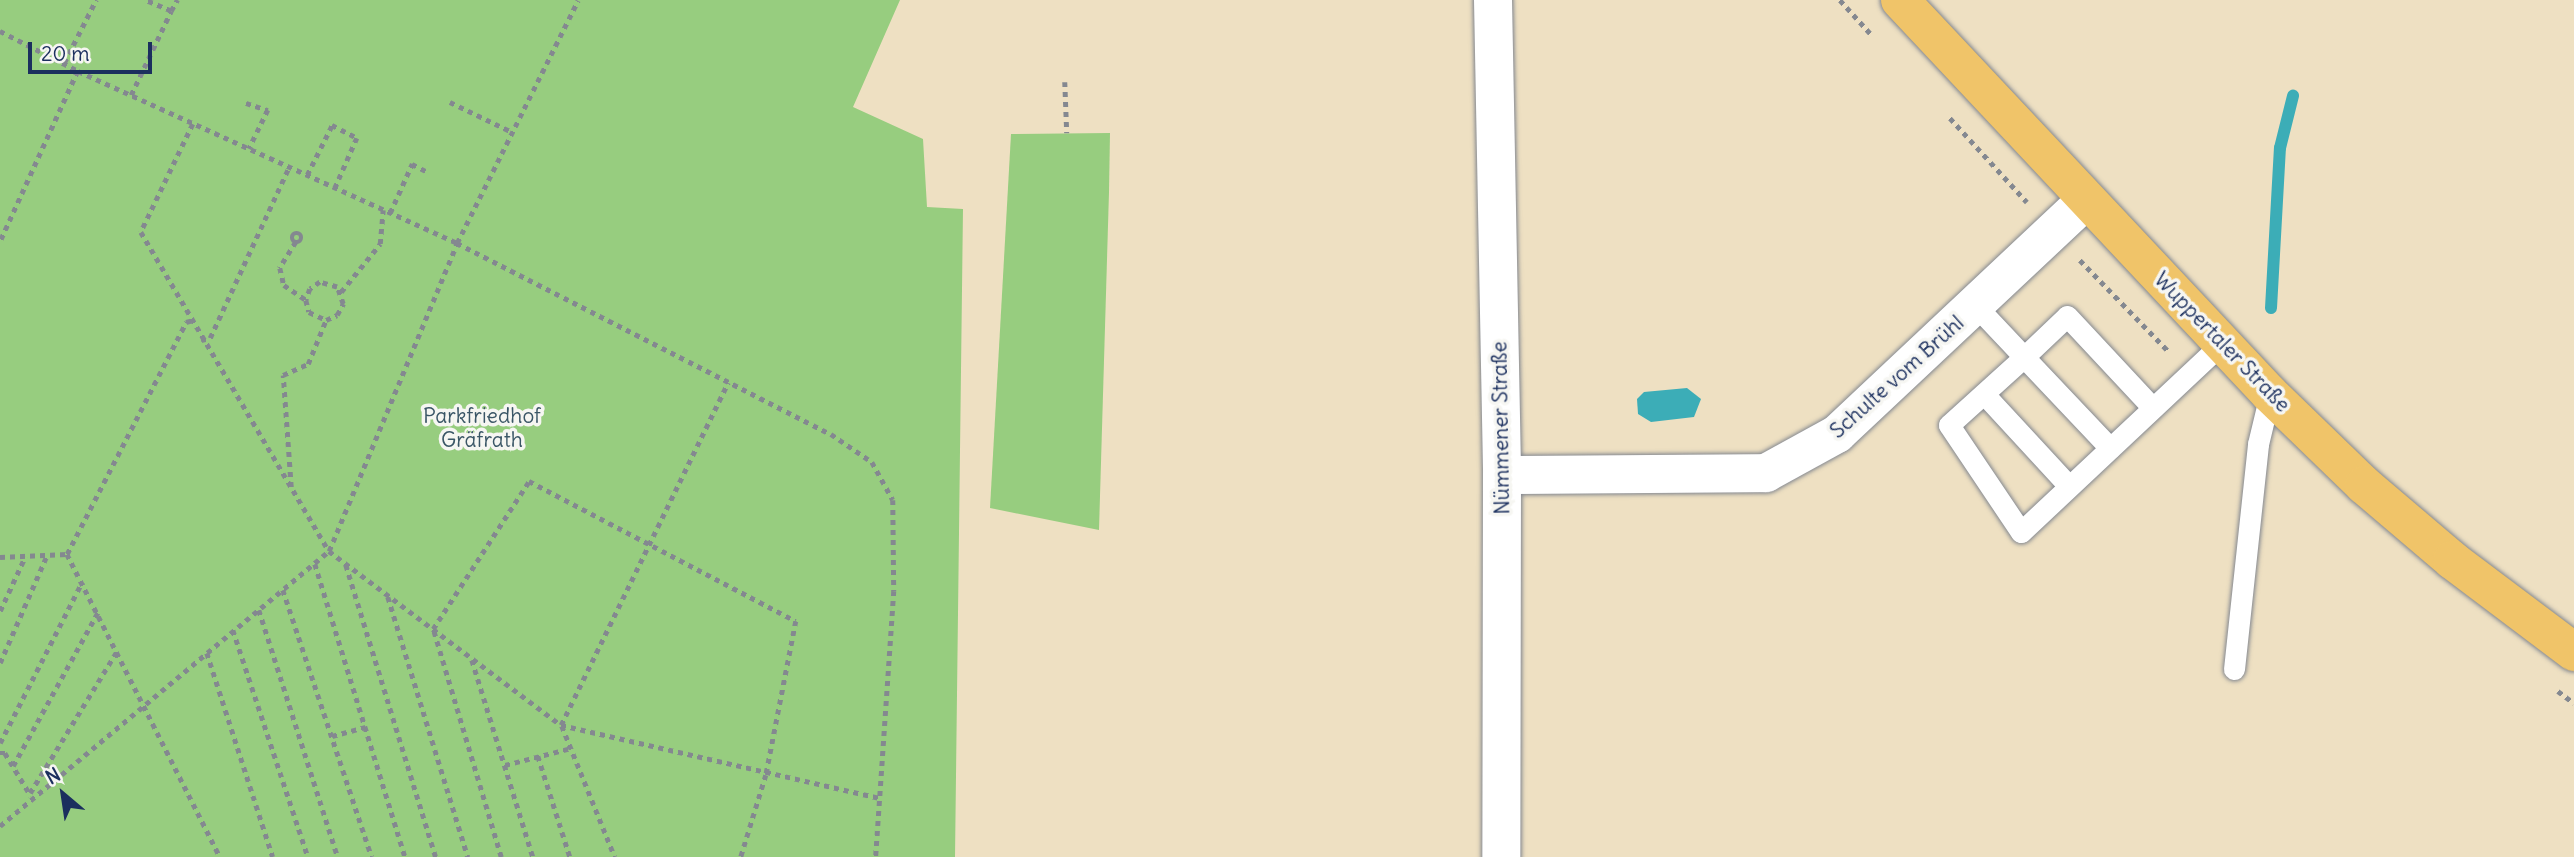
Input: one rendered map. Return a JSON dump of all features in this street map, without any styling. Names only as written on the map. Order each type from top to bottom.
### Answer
[{"type":"main road","name":"Wuppertaler Straße","points":[[1900,0],[2270,394],[2364,485],[2452,560],[2574,652]]},
{"type":"street","name":"Nümmener Straße","points":[[1493,0],[1502,475],[1501,857]]},
{"type":"street","name":"Schulte vom Brühl","points":[[1502,475],[1766,473],[1837,434],[2086,200]]},
{"type":"lane","points":[[1975,305],[2110,449]]},
{"type":"lane","points":[[2151,407],[2067,316],[1949,425],[2021,532],[2222,343]]},
{"type":"lane","points":[[1984,394],[2069,486]]},
{"type":"lane","points":[[2234,668],[2258,444],[2270,394]]},
{"type":"path","points":[[64,63],[96,0]]},
{"type":"path","points":[[145,0],[172,11]]},
{"type":"path","points":[[131,95],[177,0]]},
{"type":"path","points":[[0,826],[32,796],[329,551],[457,243],[578,0]]},
{"type":"path","points":[[0,31],[78,71],[457,243],[831,434],[873,462],[893,500],[894,591],[876,857]]},
{"type":"path","points":[[0,242],[78,71]]},
{"type":"path","points":[[1065,82],[1067,133]]},
{"type":"path","points":[[246,103],[268,110],[249,149]]},
{"type":"path","points":[[450,103],[512,132]]},
{"type":"path","points":[[193,124],[141,232],[193,320],[201,340],[329,551],[561,725],[766,775],[880,798]]},
{"type":"path","points":[[307,175],[332,125],[357,138],[335,188]]},
{"type":"path","points":[[390,213],[412,164],[428,172]]},
{"type":"path","points":[[201,340],[210,338],[289,167]]},
{"type":"path","points":[[291,488],[283,375],[308,364],[326,320],[341,310],[341,292],[380,244],[383,210]]},
{"type":"path","points":[[296,242],[279,268],[284,285],[306,300]]},
{"type":"path","points":[[326,320],[309,312],[306,300],[310,289],[320,282],[332,284],[341,292]]},
{"type":"path","points":[[67,554],[186,322],[193,320]]},
{"type":"path","points":[[561,725],[729,382]]},
{"type":"path","points":[[501,857],[433,629],[529,481],[650,548],[796,621],[766,775],[741,857]]},
{"type":"path","points":[[1,560],[67,554]]},
{"type":"path","points":[[67,554],[145,703],[220,857]]},
{"type":"path","points":[[0,663],[47,555]]},
{"type":"path","points":[[0,611],[25,557]]},
{"type":"path","points":[[315,564],[405,857]]},
{"type":"path","points":[[346,564],[436,857]]},
{"type":"path","points":[[0,743],[82,581]]},
{"type":"path","points":[[283,590],[372,857]]},
{"type":"path","points":[[387,596],[468,857]]},
{"type":"path","points":[[259,610],[338,857]]},
{"type":"path","points":[[13,766],[97,612]]},
{"type":"path","points":[[233,630],[308,857]]},
{"type":"path","points":[[32,796],[117,650]]},
{"type":"path","points":[[207,653],[273,857]]},
{"type":"path","points":[[471,659],[533,857]]},
{"type":"path","points":[[561,725],[615,857]]},
{"type":"path","points":[[332,736],[366,726]]},
{"type":"path","points":[[505,765],[571,748]]},
{"type":"path","points":[[0,753],[5,753],[32,796]]},
{"type":"path","points":[[538,756],[570,857]]},
{"type":"green space","name":"Parkfriedhof Gräfrath","points":[[0,0],[900,0],[853,107],[923,139],[927,207],[963,209],[955,857],[0,857]]},
{"type":"green space","points":[[1110,133],[1099,530],[990,508],[1011,134]]},
{"type":"water","points":[[1687,388],[1701,399],[1694,417],[1651,422],[1638,414],[1637,399],[1644,392]]},
{"type":"waterway","points":[[2271,308],[2280,148],[2293,96]]}]
